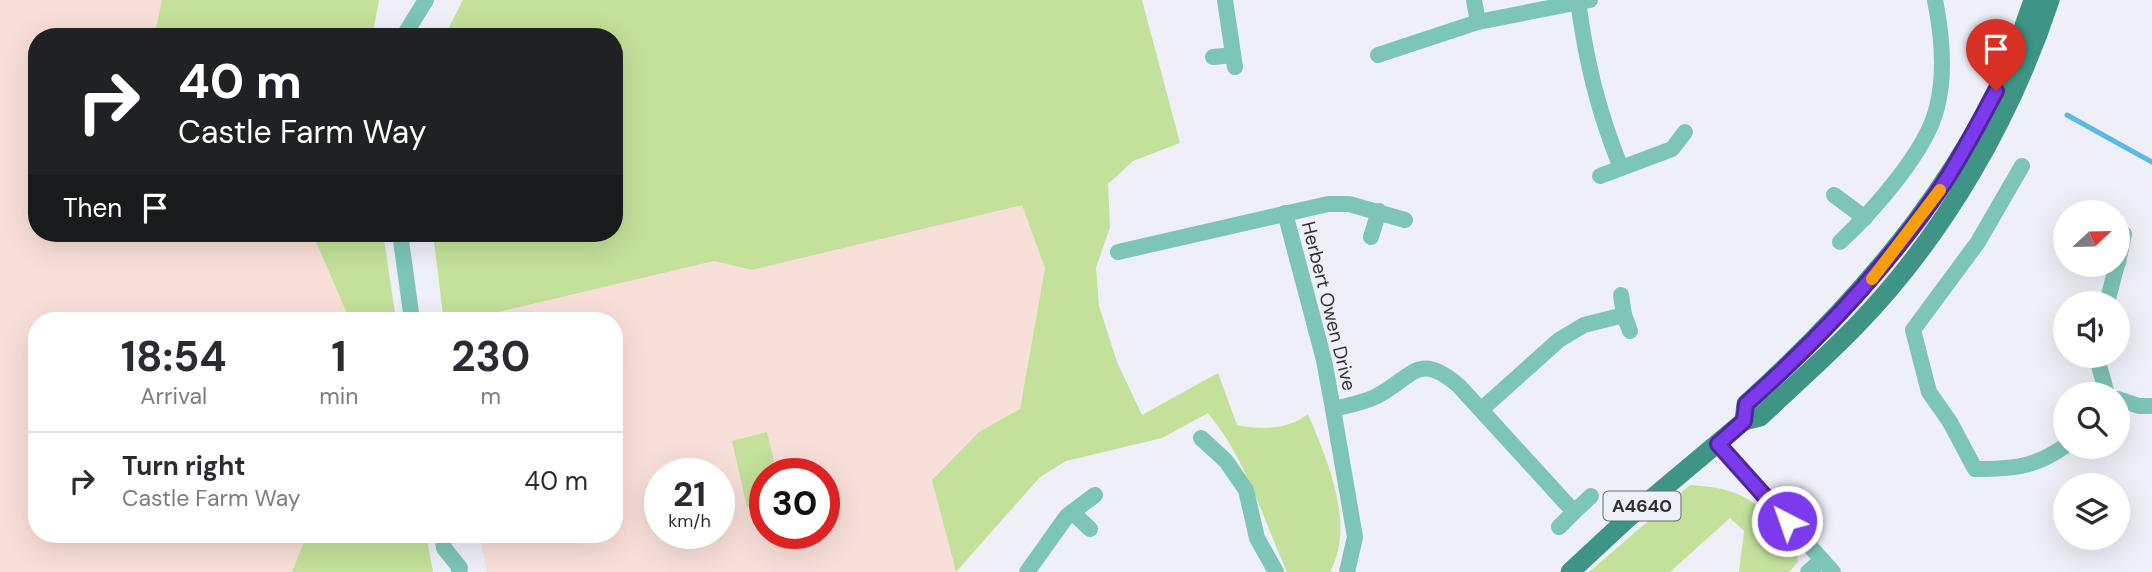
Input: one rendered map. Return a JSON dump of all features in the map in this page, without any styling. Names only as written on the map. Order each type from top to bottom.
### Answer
[{"type":"main road","name":"A4640","points":[[1744,421],[1746,404],[1861,292],[1941,188],[1996,91],[2033,0]]},
{"type":"main road","name":"A4640","points":[[1570,572],[1626,520],[1744,421],[1760,417],[1857,325],[1929,236],[1988,143],[2029,59],[2050,0]]},
{"type":"street","points":[[409,28],[426,0]]},
{"type":"street","points":[[1213,57],[1234,61],[1225,0]]},
{"type":"street","points":[[1474,0],[1478,22]]},
{"type":"street","points":[[1840,242],[1865,218],[1918,146],[1937,109],[1943,41],[1936,0]]},
{"type":"street","points":[[1378,55],[1478,22],[1584,1],[1586,63],[1604,125],[1621,168]]},
{"type":"street","points":[[1600,176],[1672,149],[1685,132]]},
{"type":"street","points":[[2022,166],[1978,242],[1913,330],[1929,392],[1950,422],[1975,469],[2015,470],[2053,454]]},
{"type":"street","points":[[1834,195],[1865,218]]},
{"type":"street","name":"Herbert Owen Drive","points":[[1118,252],[1328,204],[1349,204],[1405,219]]},
{"type":"street","points":[[1371,237],[1379,211]]},
{"type":"street","name":"Herbert Owen Drive","points":[[1285,214],[1324,360],[1355,537],[1346,572]]},
{"type":"street","points":[[401,242],[411,312]]},
{"type":"street","points":[[1620,295],[1630,331]]},
{"type":"street","points":[[1482,409],[1559,340],[1584,326],[1624,315]]},
{"type":"street","points":[[1333,409],[1377,396],[1420,369],[1440,369],[1482,409],[1574,512]]},
{"type":"street","points":[[2130,403],[2152,406]]},
{"type":"street","points":[[1201,438],[1226,461],[1246,490],[1257,538],[1276,572]]},
{"type":"street","points":[[1718,444],[1827,566],[1808,572]]},
{"type":"street","points":[[1027,572],[1072,512],[1095,495]]},
{"type":"street","points":[[1559,527],[1591,496]]},
{"type":"street","points":[[1072,512],[1090,529]]},
{"type":"street","points":[[443,543],[444,548],[460,568],[459,572]]},
{"type":"shaded area","points":[[0,0],[162,0],[156,28],[28,28],[28,242],[316,242],[347,312],[28,312],[28,543],[304,543],[292,572],[0,572]]},
{"type":"shaded area","points":[[1022,204],[1045,268],[1020,409],[979,432],[932,480],[956,572],[487,572],[481,543],[623,543],[623,312],[499,312],[714,261],[752,270]]},
{"type":"green space","points":[[162,0],[379,0],[374,28],[156,28]]},
{"type":"green space","points":[[463,0],[1142,0],[1180,143],[1133,161],[1108,184],[1110,227],[1096,268],[1099,306],[1117,362],[1142,415],[1218,373],[1237,425],[1255,428],[1283,426],[1308,414],[1330,472],[1339,513],[1340,534],[1330,572],[1287,572],[1244,469],[1208,413],[1162,438],[1066,461],[1040,477],[956,572],[932,480],[979,432],[1020,409],[1045,268],[1022,205],[752,270],[714,261],[499,312],[443,312],[434,242],[623,242],[623,28],[449,28]]},
{"type":"green space","points":[[316,242],[384,242],[395,312],[347,312]]},
{"type":"green space","points":[[767,432],[773,458],[749,458],[749,507],[747,507],[732,441]]},
{"type":"green space","points":[[1690,485],[1726,490],[1750,500],[1796,542],[1798,562],[1789,572],[1739,572],[1744,531],[1730,518],[1670,572],[1589,572]]},
{"type":"green space","points":[[428,543],[433,572],[292,572],[303,544]]},
{"type":"waterway","points":[[2067,115],[2152,162]]},
{"type":"slow traffic","points":[[1872,279],[1940,190]]},
{"type":"route","points":[[1787,521],[1718,444],[1744,421],[1746,404],[1829,326],[1861,292],[1912,229],[1962,154],[1996,91]]}]
